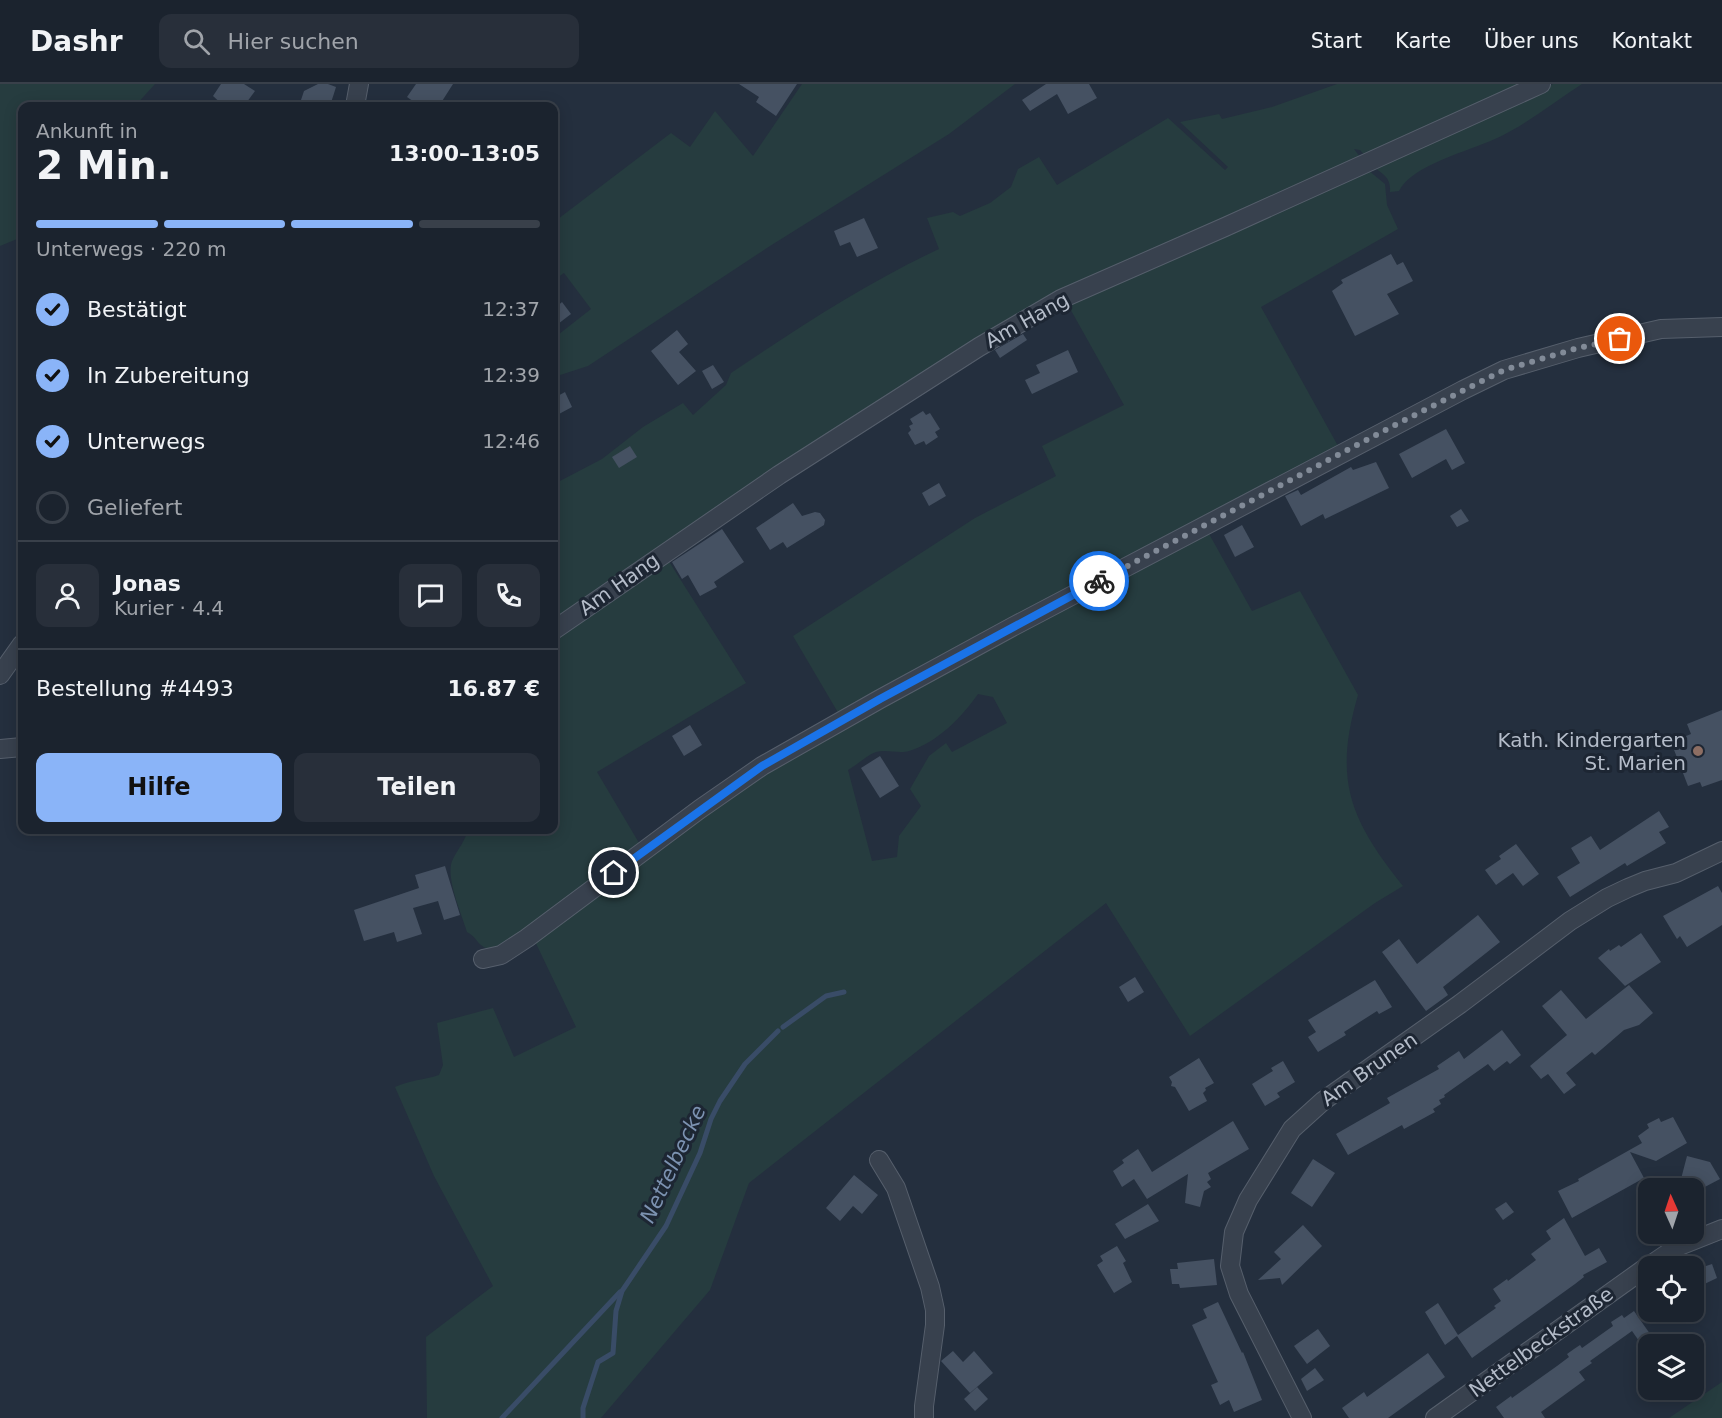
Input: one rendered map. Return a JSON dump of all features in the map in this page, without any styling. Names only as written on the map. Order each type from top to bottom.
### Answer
[{"type":"street","points":[[356,102],[359,84]]},
{"type":"street","name":"Am Hang","points":[[558,627],[778,475],[979,347],[1061,299],[1541,84]]},
{"type":"street","points":[[483,959],[501,955],[527,938],[700,809],[762,766],[1004,632],[1453,395],[1504,370],[1578,348],[1661,329],[1722,327]]},
{"type":"street","points":[[0,675],[18,650]]},
{"type":"street","points":[[0,749],[18,747]]},
{"type":"street","name":"Am Brunen","points":[[1302,1418],[1239,1294],[1230,1266],[1234,1232],[1248,1200],[1292,1129],[1323,1101],[1443,1017],[1570,921],[1628,888],[1646,880],[1676,873],[1722,851]]},
{"type":"street","points":[[879,1160],[896,1188],[930,1287],[935,1310],[924,1418]]},
{"type":"street","name":"Nettelbeckstraße","points":[[1664,1256],[1677,1247],[1722,1229]]},
{"type":"street","name":"Nettelbeckstraße","points":[[1435,1418],[1638,1274]]},
{"type":"green space","points":[[0,84],[155,84],[139,102],[18,102],[18,239],[0,246]]},
{"type":"green space","points":[[802,84],[1015,84],[949,134],[770,246],[588,366],[558,376],[558,335],[591,309],[564,273],[558,277],[558,219],[671,133],[690,147],[715,111],[753,156]]},
{"type":"green space","points":[[1337,84],[1528,84],[1367,158],[1360,150],[1354,149],[1363,161],[1122,266],[558,619],[558,482],[602,459],[643,427],[683,403],[693,415],[726,385],[731,373],[859,291],[939,249],[927,218],[953,212],[960,216],[990,203],[1011,187],[1018,169],[1039,157],[1057,185],[1168,118],[1225,170],[1228,167],[1180,122],[1219,114],[1222,119],[1272,107]]},
{"type":"green space","points":[[1553,84],[1582,84],[1529,120],[1495,139],[1428,166],[1406,182],[1399,191],[1390,192],[1388,180],[1374,167]]},
{"type":"green space","points":[[1368,170],[1385,184],[1387,205],[1398,229],[1261,307],[1338,446],[840,716],[793,636],[975,518],[1056,476],[1042,446],[1124,405],[1068,305]]},
{"type":"green space","points":[[1208,532],[1252,611],[1300,591],[1358,695],[1347,751],[1347,775],[1351,798],[1370,840],[1403,886],[1375,903],[1190,1036],[1106,903],[749,1183],[710,1290],[601,1418],[427,1418],[426,1337],[493,1286],[434,1176],[395,1087],[439,1075],[443,1065],[437,1023],[493,1008],[514,1057],[576,1027],[531,933],[513,943],[493,949],[481,945],[467,932],[452,885],[451,866],[466,834],[558,834],[558,640],[592,611],[668,560],[746,683],[597,772],[645,853],[769,766]],"holes":[[[978,694],[993,697],[1007,723],[952,752],[946,743],[929,756],[910,789],[921,806],[899,836],[897,857],[872,861],[848,770],[876,752],[905,752],[930,742],[948,728]]]},
{"type":"green space","points":[[1722,1382],[1722,1418],[1669,1418],[1696,1400],[1704,1400],[1704,1394]]},
{"type":"building","points":[[221,84],[244,84],[255,91],[247,102],[220,102],[213,96]]},
{"type":"building","points":[[318,84],[336,87],[331,102],[300,102],[304,91]]},
{"type":"building","points":[[416,84],[453,84],[442,102],[414,102],[407,97]]},
{"type":"building","points":[[739,84],[797,84],[776,116],[756,102],[759,97]]},
{"type":"building","points":[[1046,84],[1089,84],[1097,98],[1068,114],[1057,94],[1030,111],[1022,100]]},
{"type":"building","points":[[864,218],[878,248],[857,257],[850,242],[840,246],[834,231]]},
{"type":"building","points":[[1391,254],[1397,265],[1403,262],[1413,281],[1387,294],[1399,314],[1355,336],[1332,291],[1343,283],[1341,280]]},
{"type":"building","points":[[562,302],[571,314],[558,324],[558,306]]},
{"type":"building","points":[[677,330],[688,344],[679,352],[696,371],[678,385],[651,351]]},
{"type":"building","points":[[1023,334],[1027,340],[1000,358],[995,350]]},
{"type":"building","points":[[1068,350],[1078,372],[1032,394],[1025,380],[1040,373],[1036,365]]},
{"type":"building","points":[[713,365],[724,382],[712,389],[702,371]]},
{"type":"building","points":[[565,392],[572,407],[559,414],[558,412],[558,396]]},
{"type":"building","points":[[923,411],[926,415],[930,413],[940,429],[935,432],[938,437],[926,445],[924,441],[915,445],[908,433],[911,430],[909,426],[913,424],[910,419]]},
{"type":"building","points":[[1446,429],[1465,463],[1452,470],[1446,459],[1412,478],[1399,454]]},
{"type":"building","points":[[630,446],[637,457],[619,468],[612,457]]},
{"type":"building","points":[[1376,462],[1389,488],[1325,519],[1323,514],[1301,526],[1285,496],[1298,490],[1301,495],[1351,467],[1353,470]]},
{"type":"building","points":[[939,483],[946,496],[929,506],[922,493]]},
{"type":"building","points":[[793,503],[802,516],[815,512],[820,513],[825,520],[824,525],[787,548],[783,542],[770,550],[756,528]]},
{"type":"building","points":[[1461,509],[1469,521],[1457,527],[1450,516]]},
{"type":"building","points":[[1242,525],[1254,547],[1235,557],[1224,535]]},
{"type":"building","points":[[722,529],[744,562],[714,582],[717,587],[700,596],[688,575],[682,579],[672,562]]},
{"type":"building","name":"Kath. Kindergarten St. Marien","points":[[1722,710],[1722,780],[1702,787],[1700,782],[1688,786],[1671,742],[1691,734],[1687,724]]},
{"type":"building","points":[[690,725],[702,745],[684,756],[672,736]]},
{"type":"building","points":[[880,756],[899,786],[880,798],[861,768]]},
{"type":"building","points":[[1659,811],[1669,827],[1659,832],[1666,843],[1627,866],[1625,863],[1570,897],[1557,877],[1580,863],[1571,848],[1591,836],[1600,850]]},
{"type":"building","points":[[1516,844],[1539,874],[1523,886],[1513,873],[1496,885],[1485,870],[1501,859],[1499,856]]},
{"type":"building","points":[[445,866],[460,915],[444,920],[438,901],[413,908],[422,934],[397,942],[394,932],[364,941],[354,910],[419,888],[415,875]]},
{"type":"building","points":[[1718,886],[1722,893],[1722,925],[1687,947],[1680,936],[1677,939],[1663,916]]},
{"type":"building","points":[[1478,915],[1500,942],[1443,987],[1448,995],[1426,1011],[1382,952],[1399,939],[1417,964]]},
{"type":"building","points":[[1641,933],[1661,962],[1625,986],[1598,958],[1609,949],[1610,951],[1619,945],[1621,947]]},
{"type":"building","points":[[1135,977],[1144,992],[1128,1002],[1119,987]]},
{"type":"building","points":[[1375,980],[1392,1007],[1379,1014],[1377,1011],[1344,1032],[1346,1035],[1318,1052],[1308,1037],[1316,1032],[1308,1020]]},
{"type":"building","points":[[1629,985],[1653,1013],[1639,1025],[1624,1030],[1595,1055],[1592,1052],[1566,1073],[1576,1085],[1564,1094],[1548,1074],[1541,1079],[1530,1066],[1567,1035],[1542,1006],[1561,990],[1586,1019]]},
{"type":"building","points":[[1502,1030],[1521,1055],[1510,1064],[1507,1061],[1494,1071],[1488,1064],[1444,1095],[1445,1097],[1439,1100],[1441,1104],[1433,1109],[1435,1112],[1404,1129],[1402,1125],[1348,1155],[1336,1134],[1390,1103],[1387,1098],[1439,1069],[1437,1066],[1459,1051],[1464,1059]]},
{"type":"building","points":[[1199,1058],[1214,1083],[1205,1088],[1203,1093],[1207,1101],[1189,1111],[1175,1087],[1171,1086],[1172,1082],[1169,1077]]},
{"type":"building","points":[[1283,1061],[1295,1082],[1277,1093],[1280,1097],[1265,1106],[1252,1084],[1273,1071],[1271,1068]]},
{"type":"building","points":[[1673,1117],[1687,1143],[1656,1161],[1630,1152],[1644,1178],[1638,1178],[1638,1181],[1572,1218],[1558,1191],[1642,1143],[1638,1136],[1649,1128],[1647,1124],[1659,1118],[1661,1122]]},
{"type":"building","points":[[1233,1121],[1249,1149],[1208,1173],[1211,1179],[1207,1182],[1211,1187],[1204,1191],[1200,1207],[1185,1203],[1188,1174],[1147,1199],[1134,1179],[1122,1187],[1113,1171],[1124,1163],[1122,1160],[1138,1149],[1152,1172]]},
{"type":"building","points":[[1687,1156],[1710,1162],[1720,1179],[1704,1187],[1704,1178],[1681,1178]]},
{"type":"building","points":[[1313,1159],[1335,1173],[1312,1207],[1291,1193]]},
{"type":"building","points":[[854,1175],[878,1195],[862,1214],[853,1206],[840,1221],[826,1208]]},
{"type":"building","points":[[1506,1202],[1514,1212],[1503,1220],[1495,1209]]},
{"type":"building","points":[[1148,1204],[1159,1221],[1125,1239],[1115,1224]]},
{"type":"building","points":[[1564,1218],[1585,1256],[1599,1248],[1607,1262],[1583,1275],[1584,1277],[1575,1284],[1472,1358],[1457,1336],[1445,1345],[1425,1312],[1438,1303],[1458,1335],[1496,1308],[1494,1306],[1501,1301],[1493,1289],[1536,1260],[1531,1254],[1551,1239],[1546,1231]]},
{"type":"building","points":[[1303,1225],[1322,1246],[1282,1285],[1280,1278],[1258,1280],[1281,1259],[1274,1252]]},
{"type":"building","points":[[1117,1246],[1126,1261],[1123,1263],[1132,1282],[1114,1293],[1097,1265],[1103,1261],[1100,1256]]},
{"type":"building","points":[[1214,1259],[1217,1285],[1180,1288],[1179,1284],[1172,1284],[1170,1269],[1178,1269],[1177,1263]]},
{"type":"building","points":[[1712,1264],[1717,1278],[1704,1284],[1704,1267]]},
{"type":"building","points":[[1218,1302],[1243,1352],[1262,1400],[1234,1412],[1229,1400],[1220,1405],[1211,1385],[1218,1382],[1192,1325],[1207,1318],[1203,1309]]},
{"type":"building","points":[[1634,1311],[1638,1317],[1638,1322],[1642,1322],[1650,1334],[1638,1334],[1638,1340],[1632,1331],[1590,1361],[1592,1363],[1579,1372],[1585,1380],[1541,1412],[1545,1418],[1504,1418],[1496,1407],[1557,1366],[1569,1357],[1567,1354],[1574,1349],[1580,1345],[1582,1348],[1613,1326],[1611,1322],[1622,1315],[1624,1318]]},
{"type":"building","points":[[1318,1329],[1330,1346],[1307,1364],[1294,1346]]},
{"type":"building","points":[[953,1351],[963,1362],[974,1351],[993,1373],[970,1393],[941,1361]]},
{"type":"building","points":[[1428,1353],[1445,1377],[1388,1418],[1349,1418],[1342,1408],[1364,1392],[1367,1397]]},
{"type":"building","points":[[1315,1368],[1324,1380],[1307,1391],[1301,1379]]},
{"type":"building","points":[[977,1387],[988,1399],[975,1411],[964,1399]]},
{"type":"waterway","name":"Nettelbecke","points":[[783,1027],[826,996],[844,992]]},
{"type":"waterway","name":"Nettelbecke","points":[[583,1418],[583,1408],[598,1362],[613,1353],[616,1311],[622,1291],[666,1226],[700,1153],[711,1119],[720,1101],[745,1064],[778,1031]]},
{"type":"waterway","points":[[502,1418],[620,1292]]},
{"type":"way so far","points":[[1099,581],[1504,370],[1578,348],[1620,339]]},
{"type":"place","name":"Kath. Kindergarten St. Marien","points":[[1698,751]]},
{"type":"route","points":[[614,873],[762,766],[880,699],[1099,581]]}]
